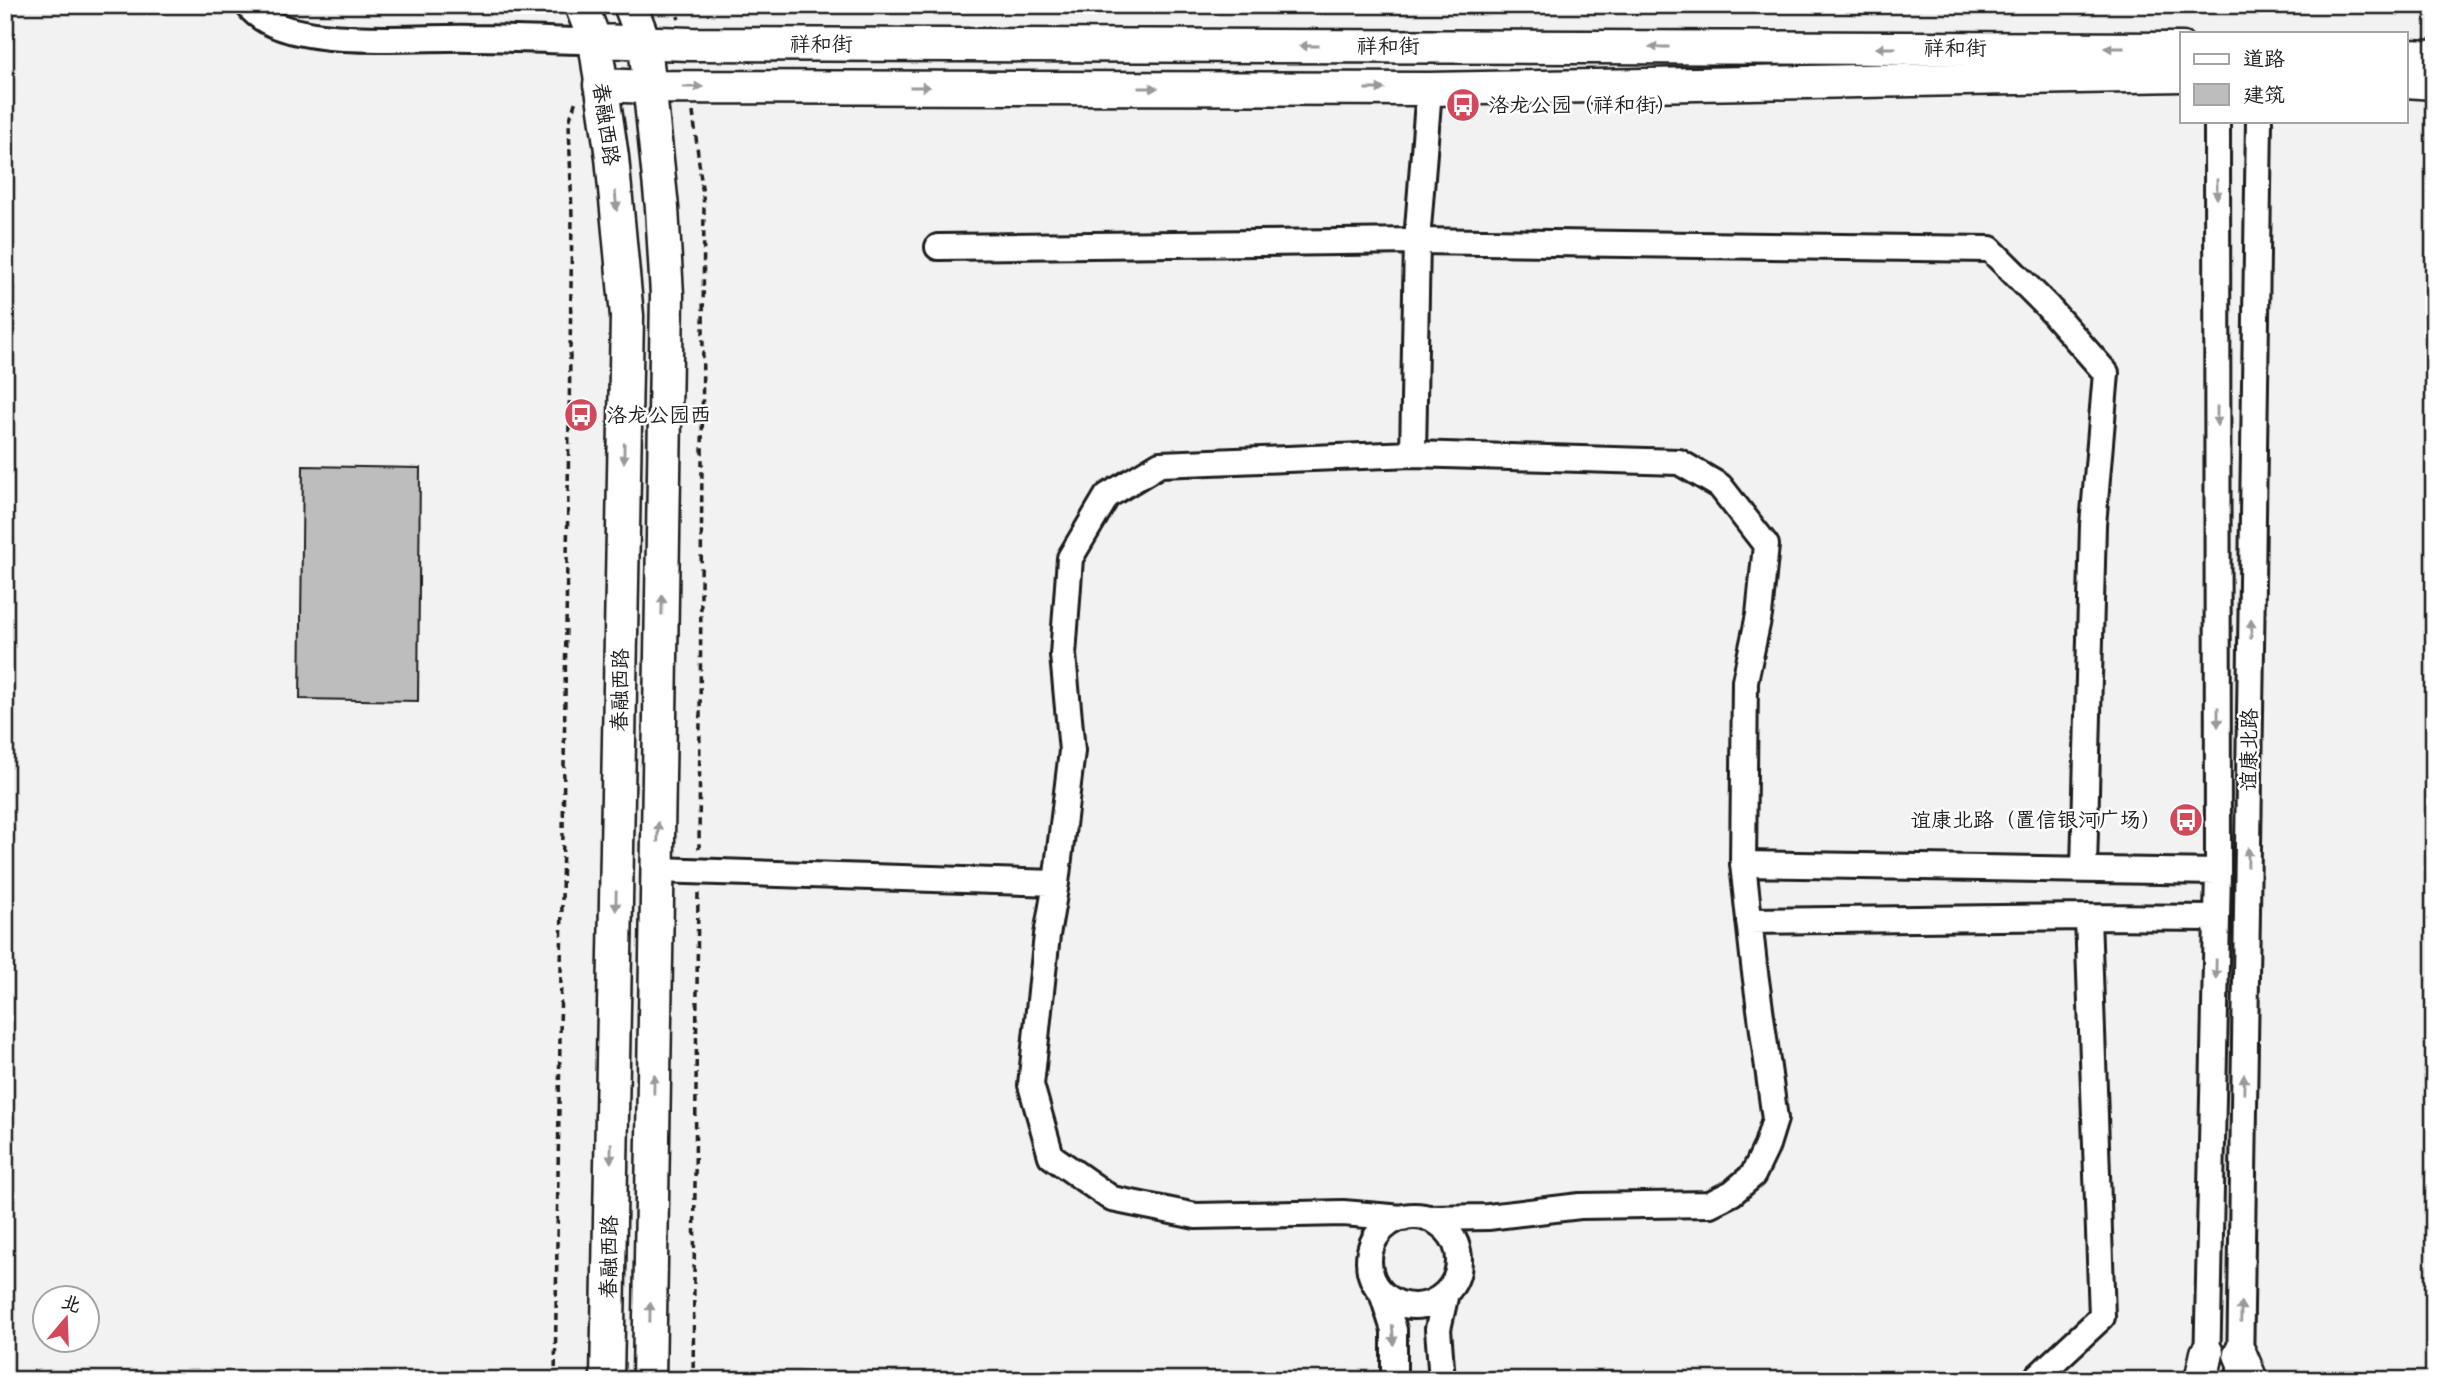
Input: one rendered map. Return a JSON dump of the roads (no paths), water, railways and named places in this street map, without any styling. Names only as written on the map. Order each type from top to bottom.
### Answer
[{"type":"main road","name":"春融西路","points":[[581,5],[595,41],[588,92],[612,157],[627,316],[607,1380]]},
{"type":"main road","name":"春融西路","points":[[629,5],[645,44],[662,208],[667,295],[649,1380]]},
{"type":"main road","name":"祥和街","points":[[595,41],[645,44],[2180,48]]},
{"type":"main road","points":[[2408,56],[2434,57]]},
{"type":"main road","name":"祥和街","points":[[588,92],[650,87],[1429,89],[2180,75]]},
{"type":"main road","points":[[2408,81],[2434,83]]},
{"type":"street","points":[[248,5],[254,15],[277,27],[338,39],[470,37],[595,41]]},
{"type":"street","points":[[1413,454],[1417,241],[1429,89]]},
{"type":"street","name":"谊康北路","points":[[2205,1371],[2218,872],[2217,122]]},
{"type":"street","name":"谊康北路","points":[[2244,1371],[2259,122]]},
{"type":"street","points":[[938,247],[1417,241],[1990,249],[2047,306],[2106,373],[2093,525],[2084,868]]},
{"type":"street","points":[[1413,454],[1679,462],[1720,486],[1766,545],[1759,615],[1745,681],[1744,864],[1775,1118],[1766,1148],[1753,1175],[1732,1193],[1710,1204],[1580,1206],[1488,1217],[1414,1218],[1343,1213],[1196,1216],[1112,1199],[1051,1156],[1031,1084],[1047,935],[1072,751],[1063,655],[1070,558],[1108,496],[1160,464],[1413,454]]},
{"type":"street","points":[[1744,864],[2218,872]]},
{"type":"street","points":[[657,870],[1056,883]]},
{"type":"street","points":[[2034,1380],[2102,1317],[2088,917]]},
{"type":"street","points":[[1749,921],[2217,918]]},
{"type":"street","points":[[1343,1213],[1361,1228],[1371,1250],[1371,1273],[1382,1293],[1394,1330],[1394,1380]]},
{"type":"street","points":[[1458,1250],[1471,1229],[1488,1217]]},
{"type":"street","points":[[1371,1250],[1382,1229],[1414,1218],[1446,1230],[1458,1250],[1458,1273],[1446,1293],[1438,1329],[1441,1380]]},
{"type":"street","points":[[1382,1293],[1391,1300],[1414,1306],[1437,1300],[1446,1293]]},
{"type":"place","name":"洛龙公园（祥和街）","points":[[1463,105]]},
{"type":"place","name":"洛龙公园西","points":[[581,415]]},
{"type":"place","name":"谊康北路（置信银河广场）","points":[[2186,820]]}]
